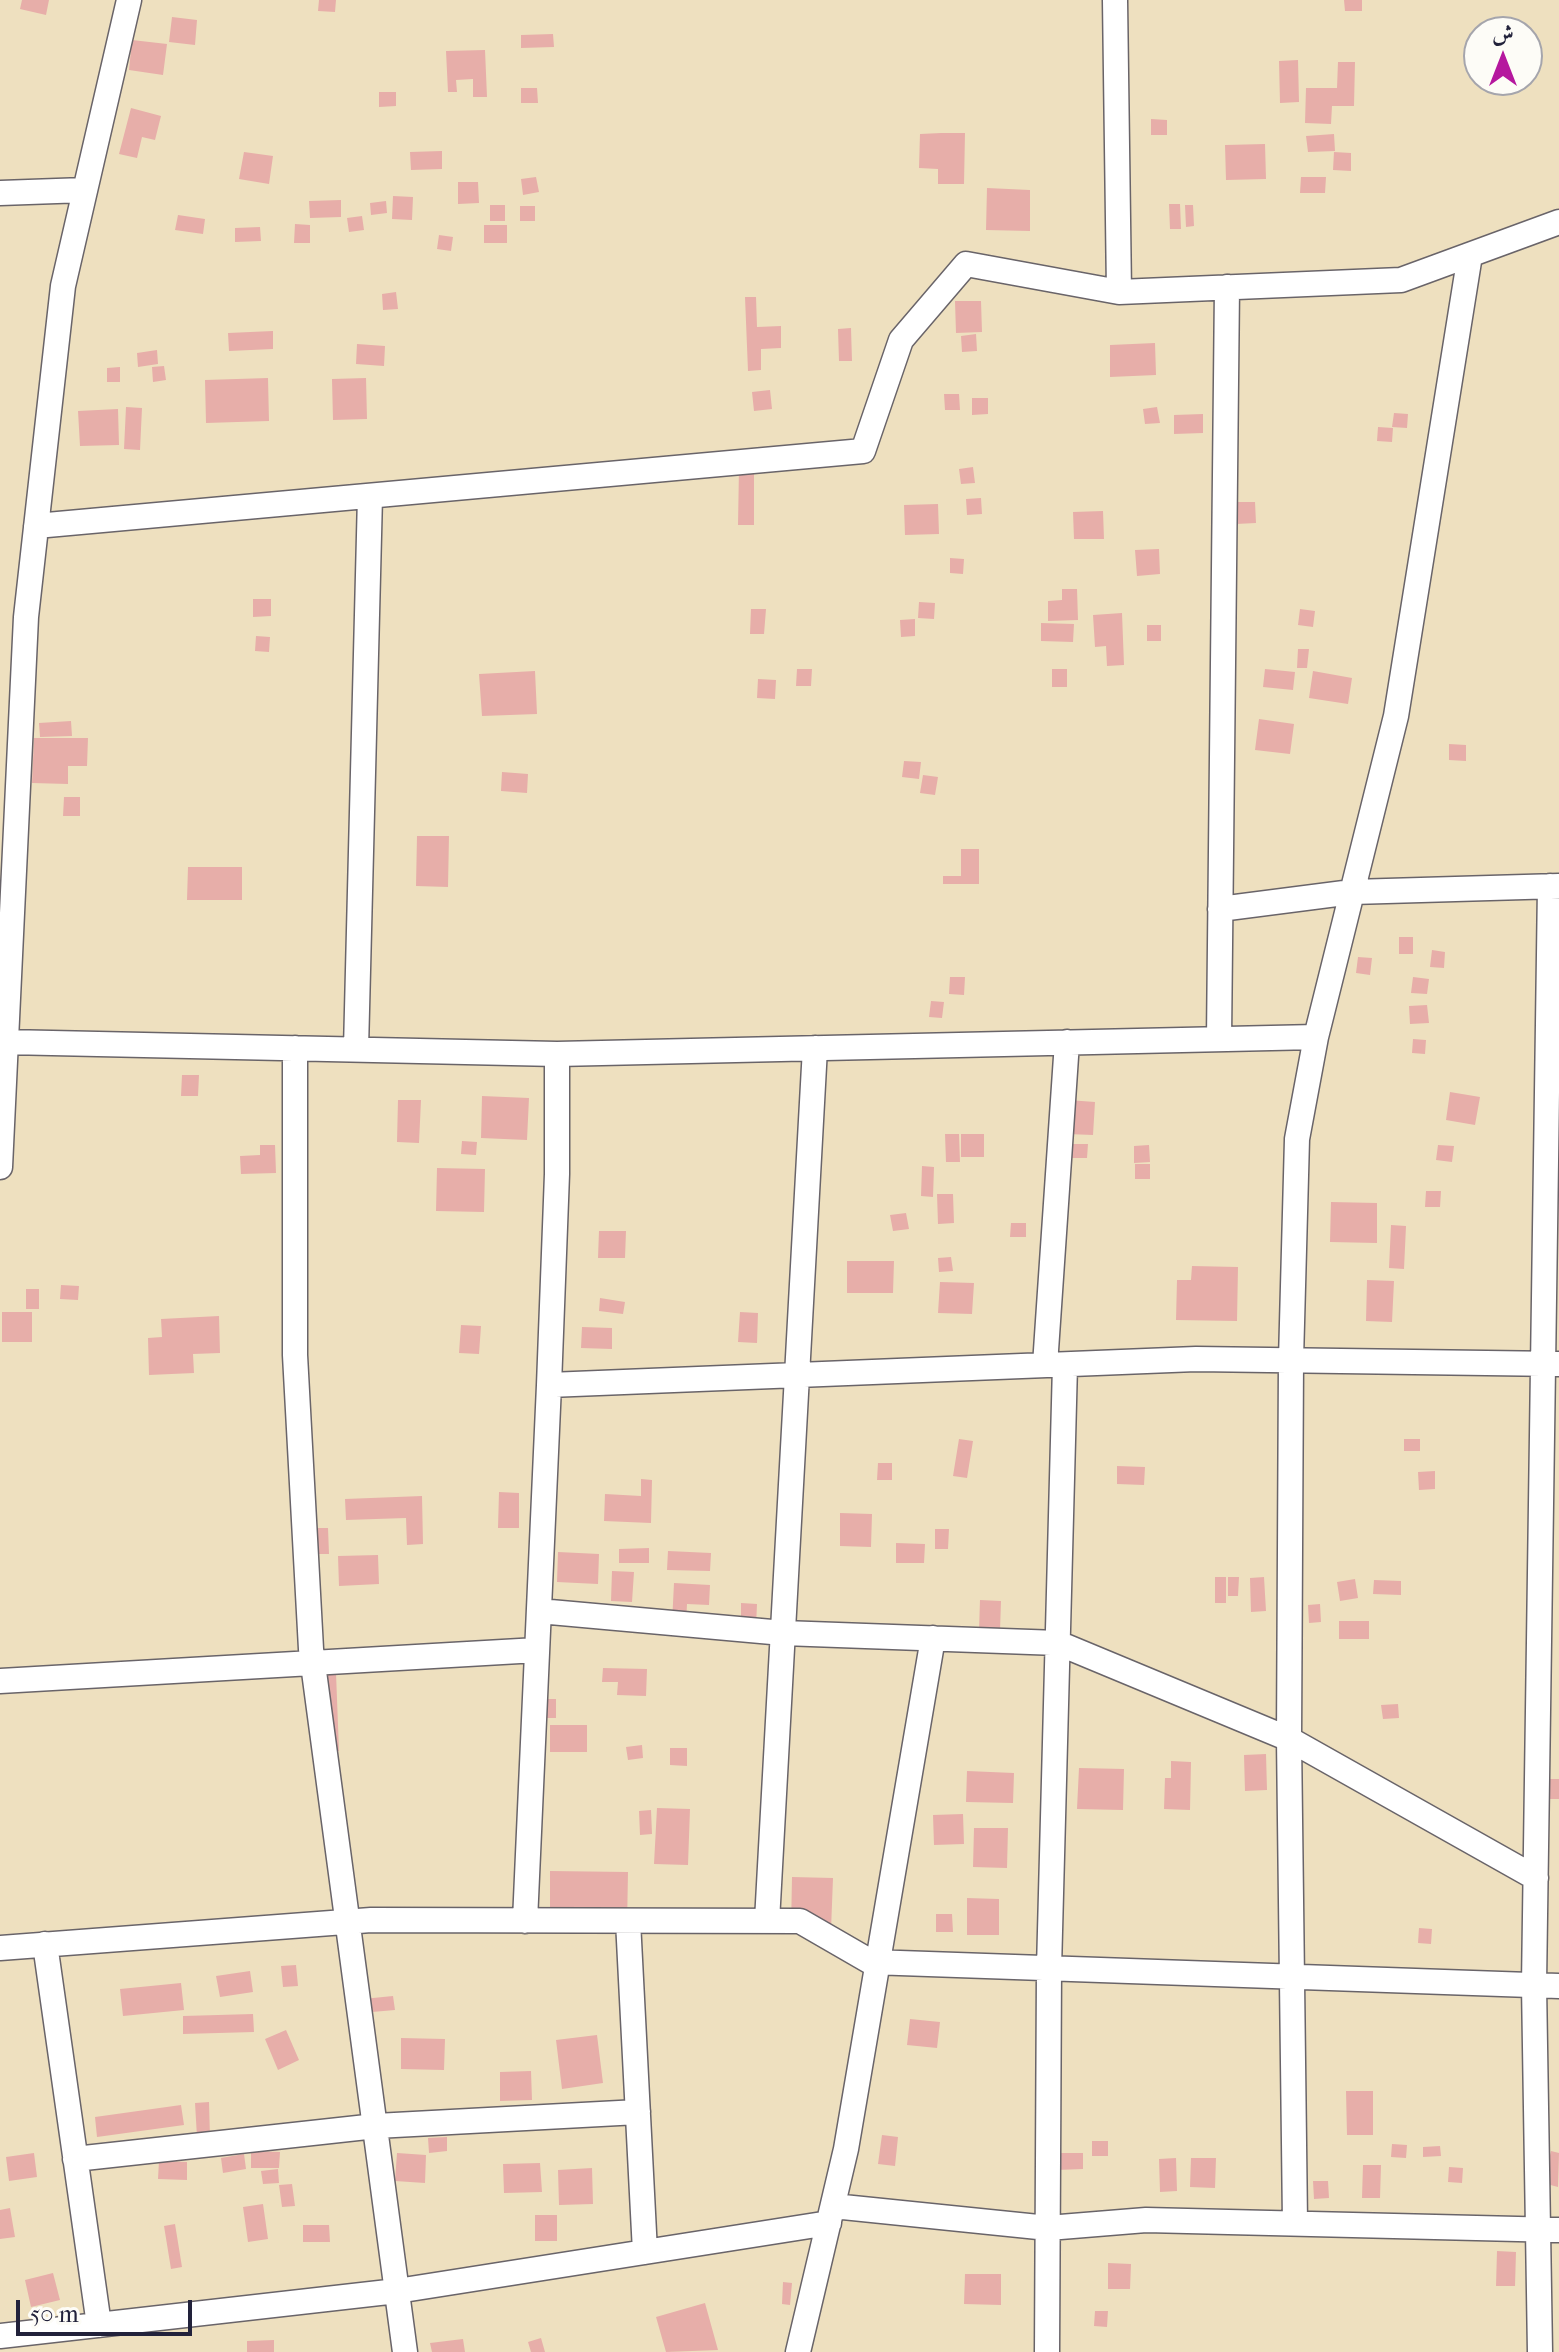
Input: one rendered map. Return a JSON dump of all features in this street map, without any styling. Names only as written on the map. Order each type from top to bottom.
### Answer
[{"type":"street","points":[[0,1167],[10,753],[63,286],[129,0]]},
{"type":"street","points":[[1115,0],[1119,292]]},
{"type":"street","points":[[0,193],[85,190]]},
{"type":"street","points":[[36,526],[863,451],[901,340],[966,264],[1119,292],[1401,280],[1559,222]]},
{"type":"street","points":[[1295,2223],[1289,1739],[1291,1360],[1297,1139],[1316,1037],[1396,716],[1470,255]]},
{"type":"street","points":[[1219,1039],[1227,287]]},
{"type":"street","points":[[356,1049],[370,496]]},
{"type":"street","points":[[1220,909],[1352,892],[1554,886],[1552,1364],[1534,1985],[1548,2230],[1540,2352]]},
{"type":"street","points":[[4,1052],[295,1048],[557,1054],[1316,1037]]},
{"type":"street","points":[[1047,2352],[1049,1969],[1058,1643],[1055,1365],[1067,1042]]},
{"type":"street","points":[[295,1048],[295,1355],[313,1663],[405,2352]]},
{"type":"street","points":[[767,1921],[815,1048]]},
{"type":"street","points":[[525,1921],[557,1174],[557,1054]]},
{"type":"street","points":[[549,1385],[1196,1359],[1552,1364]]},
{"type":"street","points":[[539,1611],[783,1633],[1058,1643],[1289,1739],[1536,1878]]},
{"type":"street","points":[[798,2352],[846,2149],[933,1638]]},
{"type":"street","points":[[0,1681],[537,1650]]},
{"type":"street","points":[[628,1921],[645,2252]]},
{"type":"street","points":[[0,1948],[349,1922],[800,1921],[871,1962],[878,1963],[1559,1986]]},
{"type":"street","points":[[45,1944],[99,2325]]},
{"type":"street","points":[[75,2159],[376,2126],[638,2112]]},
{"type":"street","points":[[0,2336],[397,2291],[645,2252],[831,2214],[1048,2228],[1146,2220],[1548,2230]]},
{"type":"building","points":[[22,0],[49,0],[46,15],[20,9]]},
{"type":"building","points":[[319,0],[336,0],[335,12],[318,11]]},
{"type":"building","points":[[1344,0],[1362,0],[1362,11],[1345,11]]},
{"type":"building","points":[[172,17],[197,20],[195,45],[169,42]]},
{"type":"building","points":[[553,34],[554,47],[521,48],[521,35]]},
{"type":"building","points":[[132,40],[167,44],[163,75],[129,70]]},
{"type":"building","points":[[485,50],[487,97],[473,97],[473,79],[456,80],[457,92],[448,92],[446,51]]},
{"type":"building","points":[[1298,60],[1299,102],[1280,103],[1279,61]]},
{"type":"building","points":[[1338,62],[1355,62],[1354,106],[1332,106],[1331,124],[1305,123],[1306,88],[1337,88]]},
{"type":"building","points":[[521,88],[537,88],[538,103],[521,103]]},
{"type":"building","points":[[379,92],[396,92],[396,106],[379,107]]},
{"type":"building","points":[[131,108],[161,116],[155,140],[142,137],[137,158],[119,154]]},
{"type":"building","points":[[1151,119],[1167,120],[1167,135],[1151,135]]},
{"type":"building","points":[[965,133],[964,184],[938,184],[938,169],[919,168],[920,134]]},
{"type":"building","points":[[1334,134],[1335,151],[1308,152],[1306,136]]},
{"type":"building","points":[[1265,144],[1266,179],[1226,180],[1225,145]]},
{"type":"building","points":[[442,151],[442,169],[411,170],[410,152]]},
{"type":"building","points":[[244,152],[273,156],[269,184],[239,179]]},
{"type":"building","points":[[1334,152],[1351,153],[1351,171],[1333,170]]},
{"type":"building","points":[[536,177],[539,192],[523,195],[521,179]]},
{"type":"building","points":[[1301,177],[1326,177],[1325,193],[1300,193]]},
{"type":"building","points":[[458,182],[478,182],[479,203],[458,204]]},
{"type":"building","points":[[987,188],[1030,190],[1030,231],[986,230]]},
{"type":"building","points":[[393,196],[413,197],[412,220],[392,219]]},
{"type":"building","points":[[341,200],[341,217],[310,218],[309,201]]},
{"type":"building","points":[[386,201],[387,213],[371,215],[370,203]]},
{"type":"building","points":[[1169,204],[1180,204],[1181,229],[1170,229]]},
{"type":"building","points":[[490,205],[505,205],[505,221],[490,221]]},
{"type":"building","points":[[1185,205],[1193,205],[1194,226],[1186,227]]},
{"type":"building","points":[[520,206],[535,206],[535,221],[520,221]]},
{"type":"building","points":[[178,215],[205,219],[203,234],[175,230]]},
{"type":"building","points":[[362,216],[364,230],[349,232],[347,218]]},
{"type":"building","points":[[295,224],[310,225],[310,243],[294,243]]},
{"type":"building","points":[[484,225],[507,225],[507,243],[484,243]]},
{"type":"building","points":[[260,227],[261,241],[235,242],[235,228]]},
{"type":"building","points":[[439,235],[453,237],[451,251],[437,249]]},
{"type":"building","points":[[396,292],[398,309],[383,310],[382,294]]},
{"type":"building","points":[[745,297],[756,297],[757,327],[781,326],[781,348],[761,349],[761,370],[748,371]]},
{"type":"building","points":[[955,301],[981,301],[982,332],[956,333]]},
{"type":"building","points":[[851,328],[852,361],[839,361],[838,329]]},
{"type":"building","points":[[273,331],[273,349],[229,351],[228,333]]},
{"type":"building","points":[[976,334],[977,351],[962,352],[961,336]]},
{"type":"building","points":[[1155,343],[1156,375],[1110,377],[1110,345]]},
{"type":"building","points":[[357,344],[385,346],[384,366],[356,364]]},
{"type":"building","points":[[157,350],[158,364],[138,367],[137,353]]},
{"type":"building","points":[[164,366],[166,380],[153,382],[152,367]]},
{"type":"building","points":[[120,367],[120,382],[107,382],[107,368]]},
{"type":"building","points":[[268,378],[269,421],[206,423],[205,380]]},
{"type":"building","points":[[366,378],[367,419],[333,420],[332,379]]},
{"type":"building","points":[[770,390],[772,409],[754,411],[752,392]]},
{"type":"building","points":[[944,394],[959,394],[960,410],[945,410]]},
{"type":"building","points":[[972,398],[988,398],[988,414],[972,415]]},
{"type":"building","points":[[126,407],[142,408],[140,450],[124,449]]},
{"type":"building","points":[[1157,407],[1160,423],[1145,424],[1143,409]]},
{"type":"building","points":[[118,409],[119,445],[80,446],[78,411]]},
{"type":"building","points":[[1394,413],[1408,414],[1407,428],[1392,427]]},
{"type":"building","points":[[1203,414],[1203,433],[1174,434],[1174,415]]},
{"type":"building","points":[[1378,427],[1393,428],[1392,442],[1377,441]]},
{"type":"building","points":[[973,467],[975,483],[961,484],[959,469]]},
{"type":"building","points":[[739,468],[754,468],[754,525],[738,525]]},
{"type":"building","points":[[981,498],[982,514],[967,515],[966,499]]},
{"type":"building","points":[[1236,502],[1255,502],[1256,523],[1236,524]]},
{"type":"building","points":[[938,504],[939,534],[905,535],[904,505]]},
{"type":"building","points":[[1103,511],[1104,539],[1074,539],[1073,512]]},
{"type":"building","points":[[1159,549],[1160,574],[1137,576],[1135,550]]},
{"type":"building","points":[[950,558],[964,559],[963,574],[950,573]]},
{"type":"building","points":[[1062,589],[1077,589],[1078,620],[1048,621],[1048,601],[1062,600]]},
{"type":"building","points":[[253,599],[271,599],[271,616],[253,617]]},
{"type":"building","points":[[919,602],[935,603],[934,619],[918,618]]},
{"type":"building","points":[[751,609],[766,609],[764,634],[750,634]]},
{"type":"building","points":[[1300,609],[1315,611],[1313,627],[1298,625]]},
{"type":"building","points":[[1122,613],[1124,665],[1107,666],[1106,646],[1095,647],[1093,615]]},
{"type":"building","points":[[915,619],[915,636],[901,637],[900,620]]},
{"type":"building","points":[[1041,623],[1074,624],[1073,642],[1041,641]]},
{"type":"building","points":[[1147,625],[1161,625],[1161,641],[1147,641]]},
{"type":"building","points":[[256,636],[270,637],[269,652],[255,651]]},
{"type":"building","points":[[1298,649],[1309,649],[1307,668],[1297,668]]},
{"type":"building","points":[[797,669],[812,669],[811,686],[796,686]]},
{"type":"building","points":[[1052,669],[1067,669],[1067,687],[1052,687]]},
{"type":"building","points":[[1265,669],[1295,672],[1293,690],[1263,687]]},
{"type":"building","points":[[535,671],[537,714],[482,716],[479,674]]},
{"type":"building","points":[[1313,671],[1352,678],[1348,704],[1309,698]]},
{"type":"building","points":[[758,679],[776,680],[775,699],[757,698]]},
{"type":"building","points":[[1259,719],[1294,724],[1290,754],[1255,750]]},
{"type":"building","points":[[71,721],[72,736],[40,737],[39,723]]},
{"type":"building","points":[[34,738],[88,738],[87,766],[68,766],[68,784],[32,783]]},
{"type":"building","points":[[1449,744],[1466,745],[1466,761],[1449,760]]},
{"type":"building","points":[[904,761],[921,762],[919,779],[902,777]]},
{"type":"building","points":[[502,772],[528,774],[527,793],[501,791]]},
{"type":"building","points":[[923,775],[938,777],[935,795],[920,793]]},
{"type":"building","points":[[64,797],[80,797],[80,816],[63,816]]},
{"type":"building","points":[[417,836],[449,836],[448,887],[416,886]]},
{"type":"building","points":[[961,849],[979,849],[979,884],[943,884],[943,876],[961,876]]},
{"type":"building","points":[[188,867],[242,867],[242,900],[187,900]]},
{"type":"building","points":[[1399,937],[1413,937],[1413,954],[1399,954]]},
{"type":"building","points":[[1432,950],[1445,952],[1444,968],[1430,967]]},
{"type":"building","points":[[1358,957],[1372,958],[1370,975],[1356,973]]},
{"type":"building","points":[[950,977],[965,977],[964,995],[949,994]]},
{"type":"building","points":[[1413,977],[1429,979],[1427,994],[1411,993]]},
{"type":"building","points":[[931,1001],[944,1002],[942,1018],[929,1017]]},
{"type":"building","points":[[1427,1005],[1429,1023],[1410,1024],[1409,1006]]},
{"type":"building","points":[[1413,1039],[1426,1040],[1425,1054],[1412,1053]]},
{"type":"building","points":[[182,1075],[199,1075],[198,1096],[181,1096]]},
{"type":"building","points":[[1450,1092],[1480,1097],[1475,1125],[1446,1120]]},
{"type":"building","points":[[482,1096],[529,1098],[527,1140],[481,1138]]},
{"type":"building","points":[[398,1100],[421,1100],[419,1143],[397,1142]]},
{"type":"building","points":[[1068,1100],[1095,1102],[1093,1135],[1067,1134]]},
{"type":"building","points":[[945,1134],[959,1134],[960,1162],[946,1162]]},
{"type":"building","points":[[961,1134],[984,1134],[984,1157],[961,1157]]},
{"type":"building","points":[[462,1141],[477,1142],[476,1155],[461,1154]]},
{"type":"building","points":[[1061,1144],[1088,1144],[1087,1158],[1061,1158]]},
{"type":"building","points":[[260,1145],[275,1145],[276,1173],[241,1174],[240,1156],[260,1155]]},
{"type":"building","points":[[1149,1145],[1150,1162],[1134,1163],[1134,1146]]},
{"type":"building","points":[[1438,1145],[1454,1146],[1452,1162],[1436,1160]]},
{"type":"building","points":[[1135,1164],[1150,1164],[1150,1179],[1135,1179]]},
{"type":"building","points":[[922,1166],[934,1167],[933,1197],[921,1196]]},
{"type":"building","points":[[437,1168],[485,1169],[484,1212],[436,1211]]},
{"type":"building","points":[[1426,1191],[1441,1191],[1440,1207],[1425,1207]]},
{"type":"building","points":[[937,1194],[953,1194],[954,1223],[938,1224]]},
{"type":"building","points":[[1331,1202],[1377,1203],[1377,1243],[1330,1242]]},
{"type":"building","points":[[906,1213],[909,1229],[893,1231],[890,1215]]},
{"type":"building","points":[[1011,1223],[1026,1223],[1026,1237],[1010,1237]]},
{"type":"building","points":[[1391,1225],[1406,1226],[1404,1269],[1389,1268]]},
{"type":"building","points":[[599,1231],[626,1231],[625,1258],[598,1258]]},
{"type":"building","points":[[951,1257],[953,1271],[939,1272],[938,1258]]},
{"type":"building","points":[[847,1261],[894,1261],[893,1293],[847,1293]]},
{"type":"building","points":[[1192,1266],[1238,1267],[1237,1321],[1176,1320],[1177,1280],[1191,1280]]},
{"type":"building","points":[[1367,1280],[1394,1281],[1392,1322],[1366,1321]]},
{"type":"building","points":[[940,1282],[974,1283],[972,1314],[938,1313]]},
{"type":"building","points":[[61,1285],[79,1286],[78,1300],[60,1299]]},
{"type":"building","points":[[26,1289],[39,1289],[39,1309],[26,1309]]},
{"type":"building","points":[[600,1298],[625,1302],[623,1314],[599,1311]]},
{"type":"building","points":[[2,1312],[32,1312],[32,1342],[2,1342]]},
{"type":"building","points":[[740,1312],[758,1313],[757,1343],[738,1342]]},
{"type":"building","points":[[219,1316],[220,1353],[193,1354],[194,1373],[149,1375],[148,1338],[162,1337],[161,1319]]},
{"type":"building","points":[[461,1325],[481,1326],[479,1354],[459,1353]]},
{"type":"building","points":[[582,1327],[612,1328],[612,1349],[581,1348]]},
{"type":"building","points":[[959,1439],[973,1441],[967,1478],[953,1476]]},
{"type":"building","points":[[1404,1439],[1420,1439],[1420,1451],[1404,1451]]},
{"type":"building","points":[[878,1463],[892,1463],[892,1480],[877,1480]]},
{"type":"building","points":[[1117,1466],[1145,1467],[1144,1485],[1117,1484]]},
{"type":"building","points":[[1435,1471],[1435,1489],[1419,1490],[1418,1472]]},
{"type":"building","points":[[641,1479],[652,1480],[651,1523],[604,1521],[605,1494],[641,1496]]},
{"type":"building","points":[[499,1492],[519,1493],[519,1528],[498,1528]]},
{"type":"building","points":[[422,1496],[423,1544],[407,1545],[406,1518],[346,1520],[345,1499]]},
{"type":"building","points":[[840,1513],[872,1514],[871,1547],[840,1546]]},
{"type":"building","points":[[302,1528],[328,1528],[329,1554],[303,1554]]},
{"type":"building","points":[[935,1529],[949,1529],[948,1549],[935,1549]]},
{"type":"building","points":[[896,1543],[925,1544],[924,1563],[896,1563]]},
{"type":"building","points":[[649,1548],[649,1563],[619,1563],[619,1549]]},
{"type":"building","points":[[668,1551],[711,1553],[710,1571],[667,1570]]},
{"type":"building","points":[[558,1552],[599,1554],[598,1584],[557,1582]]},
{"type":"building","points":[[378,1555],[379,1584],[339,1586],[338,1556]]},
{"type":"building","points":[[612,1571],[634,1572],[632,1602],[611,1601]]},
{"type":"building","points":[[1215,1577],[1226,1577],[1226,1603],[1215,1603]]},
{"type":"building","points":[[1228,1577],[1239,1577],[1238,1596],[1228,1596]]},
{"type":"building","points":[[1264,1577],[1266,1611],[1251,1612],[1250,1578]]},
{"type":"building","points":[[1355,1579],[1358,1598],[1340,1601],[1337,1582]]},
{"type":"building","points":[[1374,1580],[1401,1581],[1401,1595],[1373,1594]]},
{"type":"building","points":[[674,1583],[710,1585],[709,1605],[687,1604],[686,1624],[672,1623]]},
{"type":"building","points":[[980,1600],[1001,1601],[1000,1631],[979,1631]]},
{"type":"building","points":[[741,1603],[757,1604],[756,1627],[741,1627]]},
{"type":"building","points":[[1320,1604],[1321,1622],[1309,1623],[1308,1605]]},
{"type":"building","points":[[1339,1621],[1369,1621],[1369,1639],[1339,1639]]},
{"type":"building","points":[[603,1668],[647,1669],[646,1696],[617,1695],[618,1682],[602,1682]]},
{"type":"building","points":[[336,1673],[339,1751],[323,1752],[320,1674]]},
{"type":"building","points":[[530,1699],[556,1699],[556,1718],[530,1718]]},
{"type":"building","points":[[1398,1704],[1399,1718],[1383,1719],[1381,1705]]},
{"type":"building","points":[[550,1725],[587,1725],[587,1752],[550,1752]]},
{"type":"building","points":[[642,1745],[643,1758],[628,1760],[626,1747]]},
{"type":"building","points":[[670,1748],[687,1748],[687,1766],[670,1765]]},
{"type":"building","points":[[1266,1754],[1267,1790],[1245,1791],[1244,1755]]},
{"type":"building","points":[[1171,1761],[1191,1762],[1190,1810],[1164,1809],[1165,1778],[1171,1778]]},
{"type":"building","points":[[1079,1768],[1124,1769],[1123,1810],[1077,1809]]},
{"type":"building","points":[[967,1771],[1014,1773],[1013,1803],[966,1802]]},
{"type":"building","points":[[1550,1779],[1559,1779],[1559,1799],[1549,1799]]},
{"type":"building","points":[[657,1808],[690,1809],[688,1865],[654,1864]]},
{"type":"building","points":[[651,1810],[652,1834],[640,1835],[639,1811]]},
{"type":"building","points":[[963,1814],[964,1844],[934,1845],[933,1815]]},
{"type":"building","points":[[974,1828],[1008,1828],[1007,1868],[973,1867]]},
{"type":"building","points":[[550,1871],[628,1872],[627,1926],[550,1918]]},
{"type":"building","points":[[792,1877],[833,1878],[831,1930],[791,1929]]},
{"type":"building","points":[[967,1898],[999,1899],[999,1935],[967,1935]]},
{"type":"building","points":[[936,1914],[952,1914],[953,1932],[936,1932]]},
{"type":"building","points":[[1419,1928],[1432,1929],[1431,1944],[1418,1943]]},
{"type":"building","points":[[296,1965],[298,1986],[283,1987],[281,1966]]},
{"type":"building","points":[[250,1971],[253,1992],[220,1997],[216,1976]]},
{"type":"building","points":[[181,1983],[184,2010],[123,2016],[120,1989]]},
{"type":"building","points":[[393,1996],[395,2010],[372,2012],[363,1999]]},
{"type":"building","points":[[253,2014],[254,2032],[183,2034],[183,2016]]},
{"type":"building","points":[[910,2019],[940,2022],[937,2048],[907,2045]]},
{"type":"building","points":[[286,2030],[299,2060],[278,2070],[265,2039]]},
{"type":"building","points":[[597,2035],[603,2083],[562,2089],[556,2040]]},
{"type":"building","points":[[401,2038],[445,2039],[444,2070],[401,2069]]},
{"type":"building","points":[[531,2071],[532,2100],[500,2101],[500,2072]]},
{"type":"building","points":[[1346,2091],[1373,2091],[1373,2135],[1347,2135]]},
{"type":"building","points":[[209,2102],[210,2137],[197,2137],[195,2103]]},
{"type":"building","points":[[181,2105],[184,2125],[97,2137],[95,2117]]},
{"type":"building","points":[[882,2135],[898,2137],[895,2166],[878,2164]]},
{"type":"building","points":[[447,2137],[447,2151],[429,2153],[428,2138]]},
{"type":"building","points":[[1092,2141],[1108,2141],[1108,2156],[1092,2156]]},
{"type":"building","points":[[1392,2144],[1407,2145],[1406,2158],[1391,2157]]},
{"type":"building","points":[[1440,2146],[1441,2156],[1423,2157],[1423,2147]]},
{"type":"building","points":[[251,2151],[280,2152],[279,2168],[251,2168]]},
{"type":"building","points":[[1551,2151],[1559,2153],[1558,2187],[1543,2183]]},
{"type":"building","points":[[34,2153],[37,2177],[9,2181],[6,2157]]},
{"type":"building","points":[[397,2153],[426,2155],[425,2183],[395,2181]]},
{"type":"building","points":[[1056,2153],[1083,2153],[1083,2169],[1056,2170]]},
{"type":"building","points":[[244,2154],[246,2169],[223,2173],[221,2158]]},
{"type":"building","points":[[1176,2158],[1177,2191],[1160,2192],[1159,2159]]},
{"type":"building","points":[[1191,2158],[1216,2158],[1215,2188],[1190,2187]]},
{"type":"building","points":[[159,2161],[187,2162],[187,2180],[158,2179]]},
{"type":"building","points":[[540,2163],[542,2192],[504,2193],[503,2164]]},
{"type":"building","points":[[1363,2165],[1381,2165],[1380,2198],[1362,2198]]},
{"type":"building","points":[[1449,2167],[1463,2168],[1462,2183],[1448,2182]]},
{"type":"building","points":[[592,2168],[593,2204],[559,2205],[558,2170]]},
{"type":"building","points":[[278,2169],[279,2183],[263,2184],[261,2171]]},
{"type":"building","points":[[1313,2181],[1328,2181],[1329,2198],[1314,2199]]},
{"type":"building","points":[[292,2184],[295,2206],[282,2207],[279,2185]]},
{"type":"building","points":[[263,2204],[268,2239],[248,2242],[243,2207]]},
{"type":"building","points":[[10,2208],[15,2237],[0,2239],[0,2210]]},
{"type":"building","points":[[535,2215],[557,2215],[557,2241],[535,2241]]},
{"type":"building","points":[[175,2224],[182,2267],[171,2269],[164,2226]]},
{"type":"building","points":[[303,2225],[329,2225],[330,2242],[303,2242]]},
{"type":"building","points":[[1497,2251],[1516,2252],[1515,2286],[1496,2286]]},
{"type":"building","points":[[1108,2263],[1131,2264],[1130,2289],[1108,2289]]},
{"type":"building","points":[[53,2273],[60,2300],[31,2307],[25,2280]]},
{"type":"building","points":[[965,2274],[1001,2274],[1001,2305],[964,2304]]},
{"type":"building","points":[[783,2282],[792,2283],[790,2305],[782,2304]]},
{"type":"building","points":[[705,2303],[718,2350],[666,2352],[656,2317]]},
{"type":"building","points":[[1095,2311],[1108,2311],[1107,2327],[1094,2326]]},
{"type":"building","points":[[541,2338],[545,2352],[531,2352],[528,2342]]},
{"type":"building","points":[[463,2339],[465,2352],[432,2352],[430,2343]]},
{"type":"building","points":[[274,2340],[274,2352],[247,2352],[247,2341]]}]
